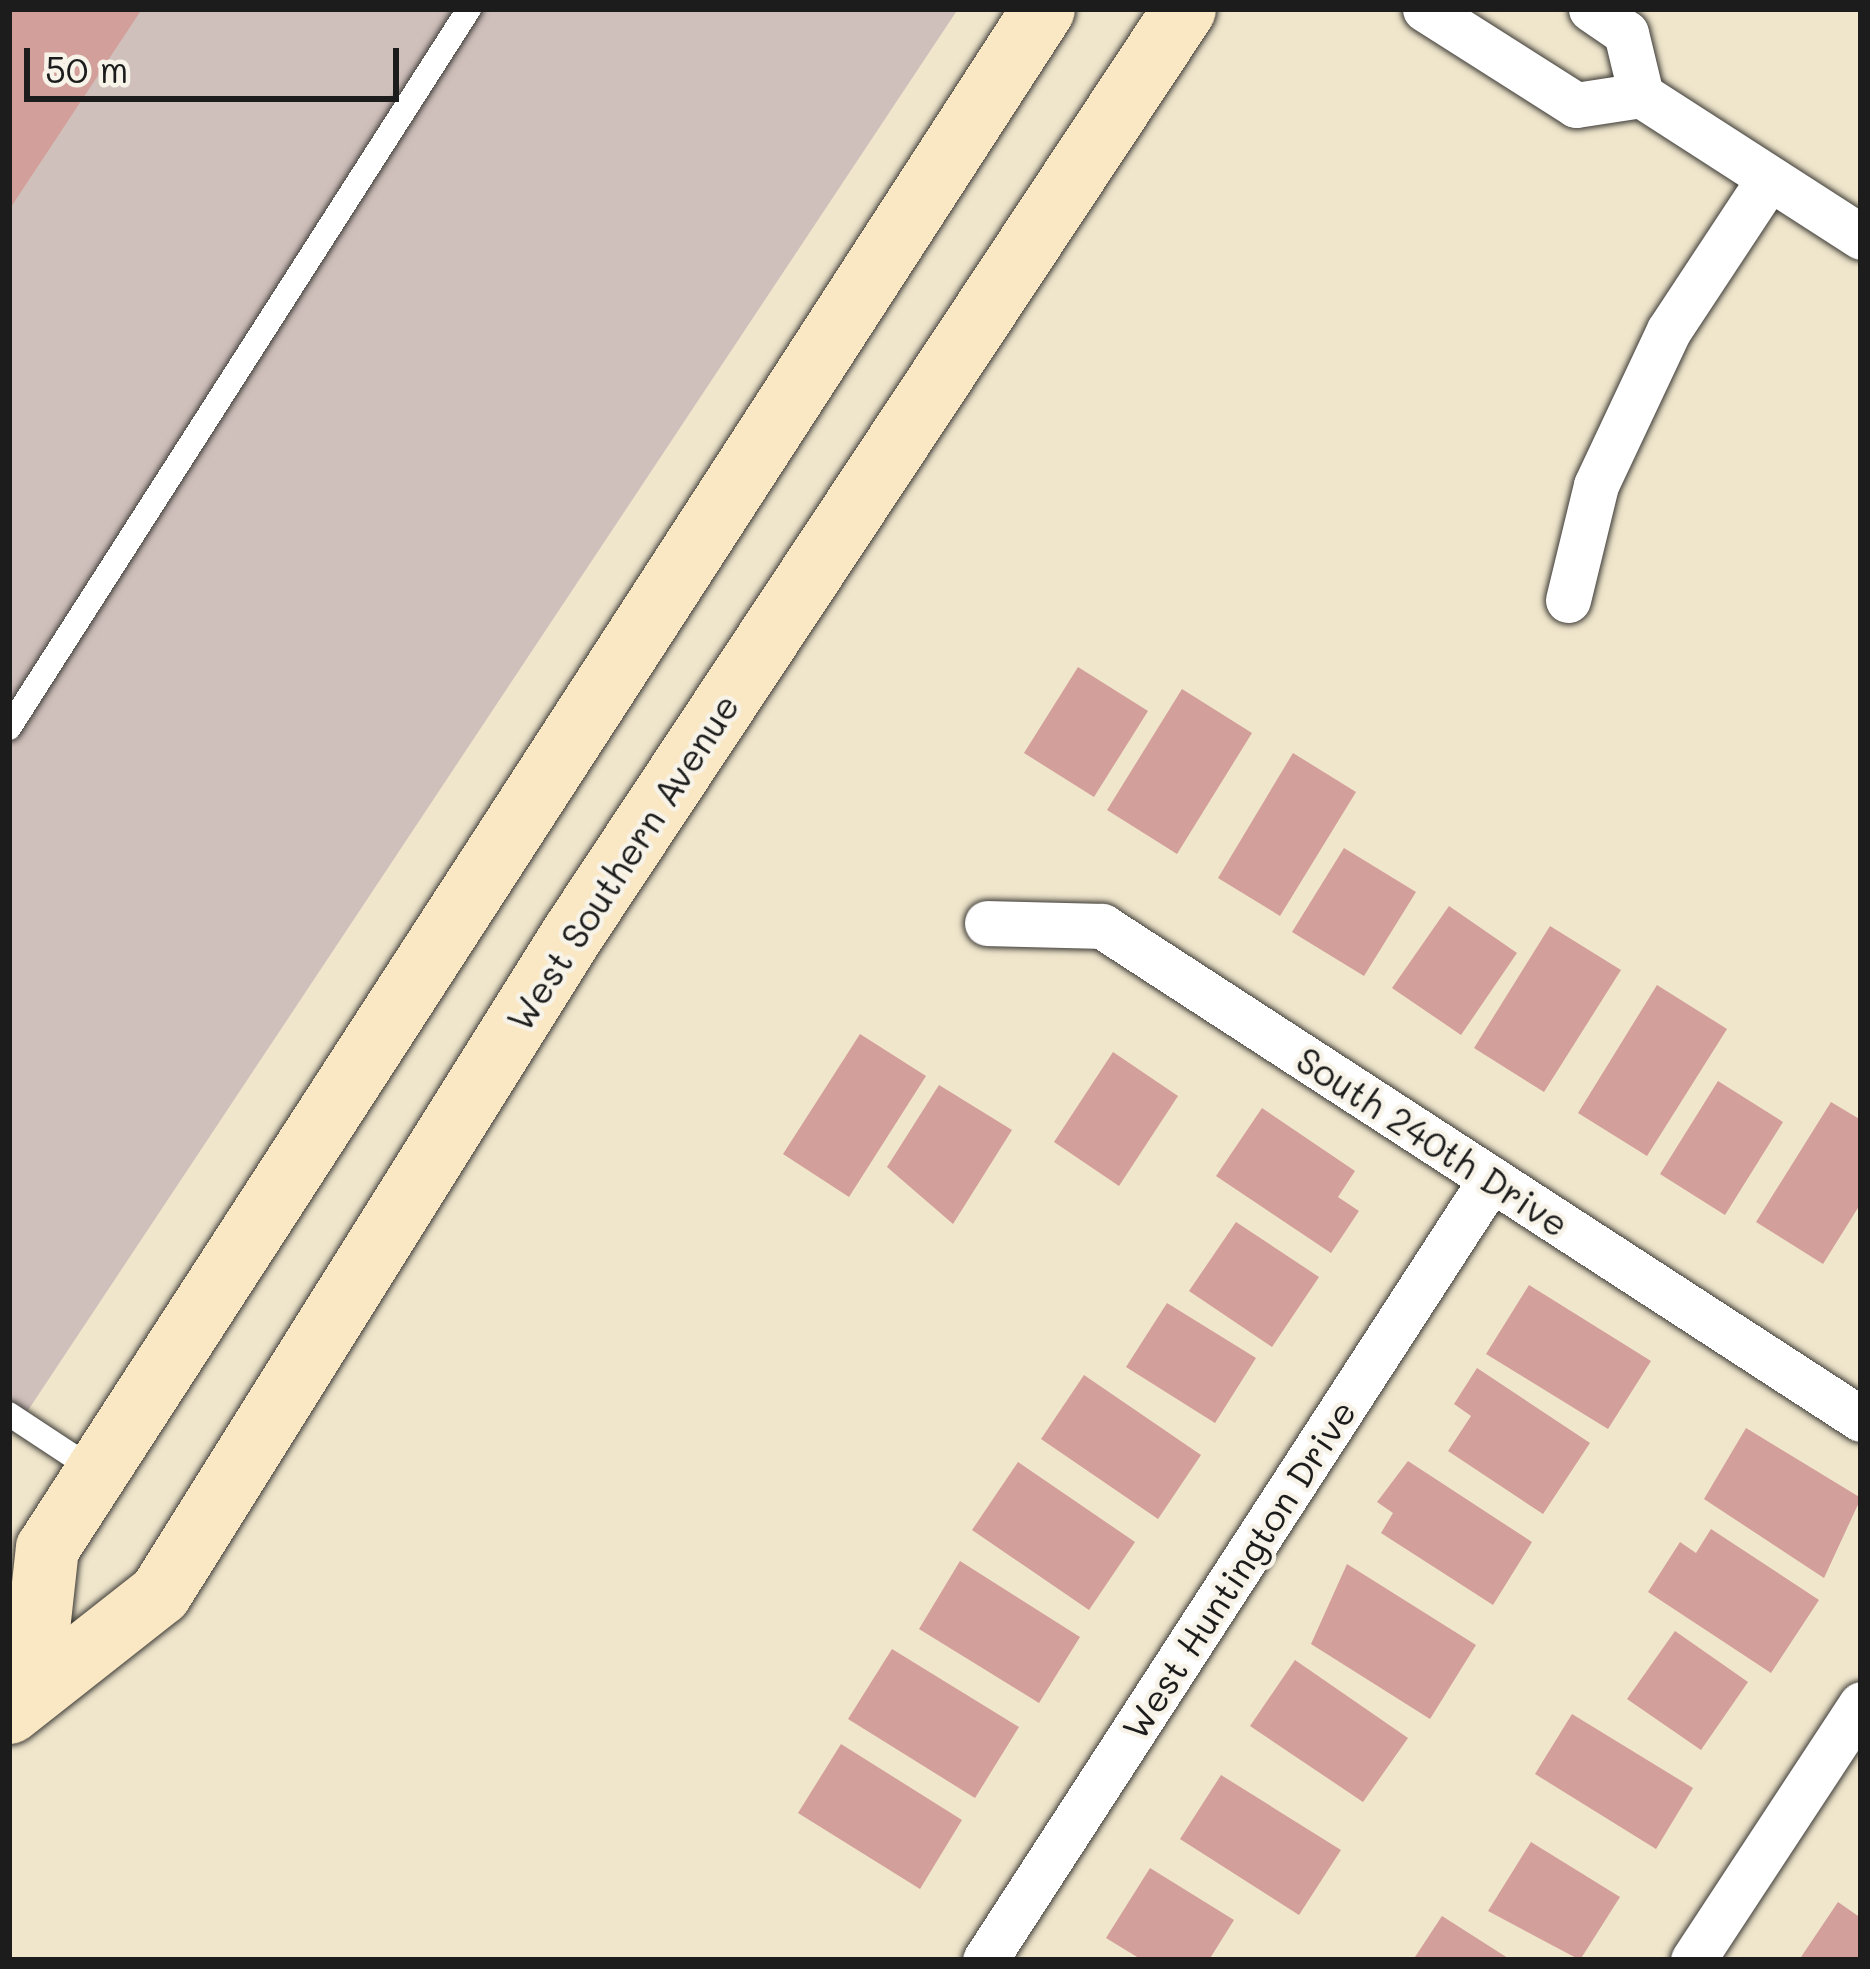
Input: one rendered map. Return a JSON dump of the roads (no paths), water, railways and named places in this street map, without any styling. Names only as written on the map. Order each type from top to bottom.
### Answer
[{"type":"main road","name":"West Southern Avenue","points":[[21,1698],[47,1548],[1043,9]]},
{"type":"main road","name":"West Southern Avenue","points":[[21,1698],[160,1593],[572,934],[1184,9]]},
{"type":"street","points":[[1425,9],[1576,105],[1641,95]]},
{"type":"street","points":[[1591,9],[1626,33],[1641,95],[1766,183],[1861,237]]},
{"type":"street","points":[[1568,600],[1614,446],[1670,330],[1766,183]]},
{"type":"street","name":"South 240th Drive","points":[[988,922],[1102,926],[1861,1419]]},
{"type":"street","name":"West Huntington Drive","points":[[985,1960],[1491,1179]]},
{"type":"street","points":[[1693,1960],[1861,1703]]},
{"type":"lane","points":[[9,728],[469,9]]},
{"type":"lane","points":[[9,1414],[97,1472]]}]
